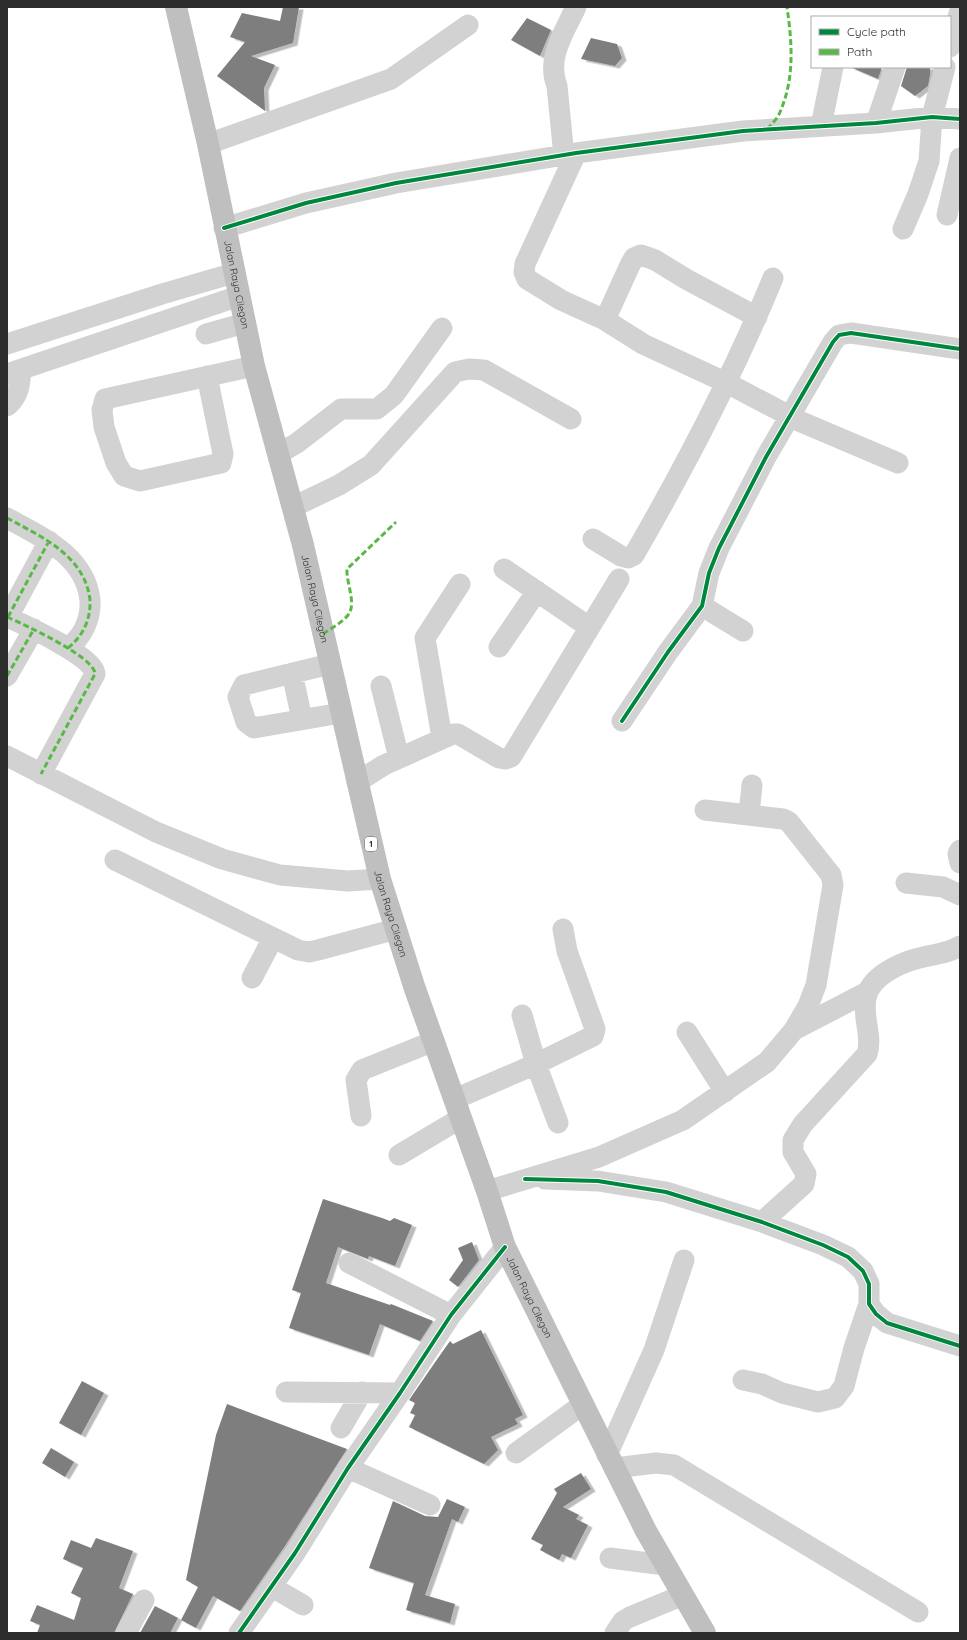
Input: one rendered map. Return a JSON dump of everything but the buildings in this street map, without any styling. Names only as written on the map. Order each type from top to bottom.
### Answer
[{"type":"highway","name":"Jalan Raya Cilegon","points":[[180,9],[224,228],[254,366],[303,545],[380,879],[396,929],[505,1247],[582,1405],[646,1531],[705,1633]]},
{"type":"street","points":[[576,7],[556,50],[552,64],[553,76],[557,86],[570,154],[525,264],[524,272],[527,279],[561,300],[605,320],[643,344],[727,383],[805,424],[898,463]]},
{"type":"street","points":[[951,43],[960,10]]},
{"type":"street","points":[[208,144],[391,79],[468,25]]},
{"type":"street","points":[[821,126],[833,68]]},
{"type":"street","points":[[876,123],[895,68]]},
{"type":"street","points":[[903,229],[918,194],[929,161],[932,117],[945,68]]},
{"type":"street","points":[[224,228],[306,203],[396,183],[570,154],[743,131],[876,123],[932,117],[960,119]]},
{"type":"street","points":[[947,215],[960,158]]},
{"type":"street","points":[[605,320],[630,264],[634,258],[641,255],[655,260],[686,279],[757,317]]},
{"type":"street","points":[[7,344],[162,294],[234,273]]},
{"type":"street","points":[[593,539],[621,556],[628,558],[634,555],[687,460],[727,383],[773,278]]},
{"type":"street","points":[[7,406],[15,398],[20,385],[14,372],[239,296]]},
{"type":"street","points":[[206,334],[245,323]]},
{"type":"street","points":[[278,454],[297,443],[341,409],[377,409],[394,395],[442,328]]},
{"type":"street","points":[[622,721],[668,652],[702,606],[711,567],[738,510],[832,342],[839,335],[851,333],[960,349]]},
{"type":"street","points":[[207,376],[224,454],[220,463],[140,481],[124,476],[116,463],[104,427],[102,410],[105,399],[207,376],[254,366]]},
{"type":"street","points":[[293,507],[339,485],[371,465],[455,372],[469,369],[484,370],[571,419]]},
{"type":"street","points":[[7,518],[49,541],[77,565],[84,577],[89,591],[89,617],[82,634],[68,648]]},
{"type":"street","points":[[41,774],[95,674],[93,667],[68,648],[34,629],[7,617],[49,541]]},
{"type":"street","points":[[504,569],[589,627]]},
{"type":"street","points":[[357,782],[399,758],[453,734],[458,734],[499,758],[505,759],[511,757],[619,579]]},
{"type":"street","points":[[442,738],[425,638],[460,584]]},
{"type":"street","points":[[499,647],[537,591]]},
{"type":"street","points":[[702,606],[743,632]]},
{"type":"street","points":[[7,676],[34,629]]},
{"type":"street","points":[[330,664],[244,685],[238,697],[246,722],[254,728],[342,713]]},
{"type":"street","points":[[292,673],[302,719]]},
{"type":"street","points":[[381,686],[399,758]]},
{"type":"street","points":[[7,756],[156,832],[222,860],[248,868],[280,875],[348,881],[380,879]]},
{"type":"street","points":[[749,815],[752,785]]},
{"type":"street","points":[[487,1191],[599,1157],[683,1120],[768,1062],[794,1030],[808,1006],[816,984],[834,886],[831,875],[789,822],[783,819],[705,810]]},
{"type":"street","points":[[960,850],[958,854],[960,863]]},
{"type":"street","points":[[115,860],[298,950],[309,952],[396,929]]},
{"type":"street","points":[[906,882],[943,887],[960,895]]},
{"type":"street","points":[[399,1155],[458,1109],[536,1064],[593,1036],[596,1029],[568,951],[563,929]]},
{"type":"street","points":[[252,978],[273,938]]},
{"type":"street","points":[[762,1222],[804,1184],[806,1174],[794,1152],[793,1140],[803,1124],[867,1054],[870,1044],[867,1034],[864,1008],[867,992],[876,979],[897,966],[919,958],[951,952],[960,946]]},
{"type":"street","points":[[794,1030],[867,992]]},
{"type":"street","points":[[522,1015],[536,1064],[558,1122]]},
{"type":"street","points":[[686,1032],[724,1092]]},
{"type":"street","points":[[361,1116],[356,1080],[362,1070],[434,1041]]},
{"type":"street","points":[[525,1179],[572,1179],[620,1184],[666,1192],[762,1222],[823,1245],[848,1257],[863,1271],[869,1284],[869,1304],[854,1348],[844,1386],[835,1398],[818,1402],[812,1401],[782,1393],[762,1384],[743,1380]]},
{"type":"street","points":[[239,1633],[304,1540],[348,1468],[400,1393],[451,1315],[505,1247]]},
{"type":"street","points":[[684,1260],[654,1350],[610,1461],[674,1465],[918,1612]]},
{"type":"street","points":[[349,1262],[451,1315]]},
{"type":"street","points":[[869,1304],[876,1314],[887,1323],[960,1346]]},
{"type":"street","points":[[286,1392],[400,1393]]},
{"type":"street","points":[[342,1428],[362,1392]]},
{"type":"street","points":[[516,1454],[582,1405]]},
{"type":"street","points":[[348,1468],[430,1506]]},
{"type":"street","points":[[610,1558],[665,1565]]},
{"type":"street","points":[[272,1587],[303,1605]]},
{"type":"street","points":[[615,1633],[623,1621],[630,1616],[683,1595]]},
{"type":"street","points":[[126,1633],[144,1600]]},
{"type":"marked path","points":[[767,129],[775,121],[779,114],[788,86],[791,47],[787,7]]},
{"type":"marked path","points":[[7,518],[60,550],[80,571],[90,600],[89,614],[82,633],[68,648]]},
{"type":"marked path","points":[[323,634],[343,621],[348,615],[352,605],[347,569],[396,522]]},
{"type":"marked path","points":[[8,617],[49,541]]},
{"type":"marked path","points":[[7,617],[71,650],[84,659],[92,667],[95,674],[41,774]]},
{"type":"marked path","points":[[7,676],[34,629]]},
{"type":"cycle path","points":[[224,228],[306,203],[396,183],[576,153],[743,131],[876,123],[932,117],[960,119]]},
{"type":"cycle path","points":[[622,721],[668,652],[702,606],[709,573],[719,548],[766,457],[833,342],[839,335],[851,333],[960,349]]},
{"type":"cycle path","points":[[525,1179],[598,1181],[666,1192],[762,1222],[823,1245],[848,1257],[863,1271],[869,1284],[869,1304],[876,1314],[887,1323],[960,1346]]},
{"type":"cycle path","points":[[239,1633],[295,1553],[348,1468],[400,1393],[451,1315],[505,1247]]}]
